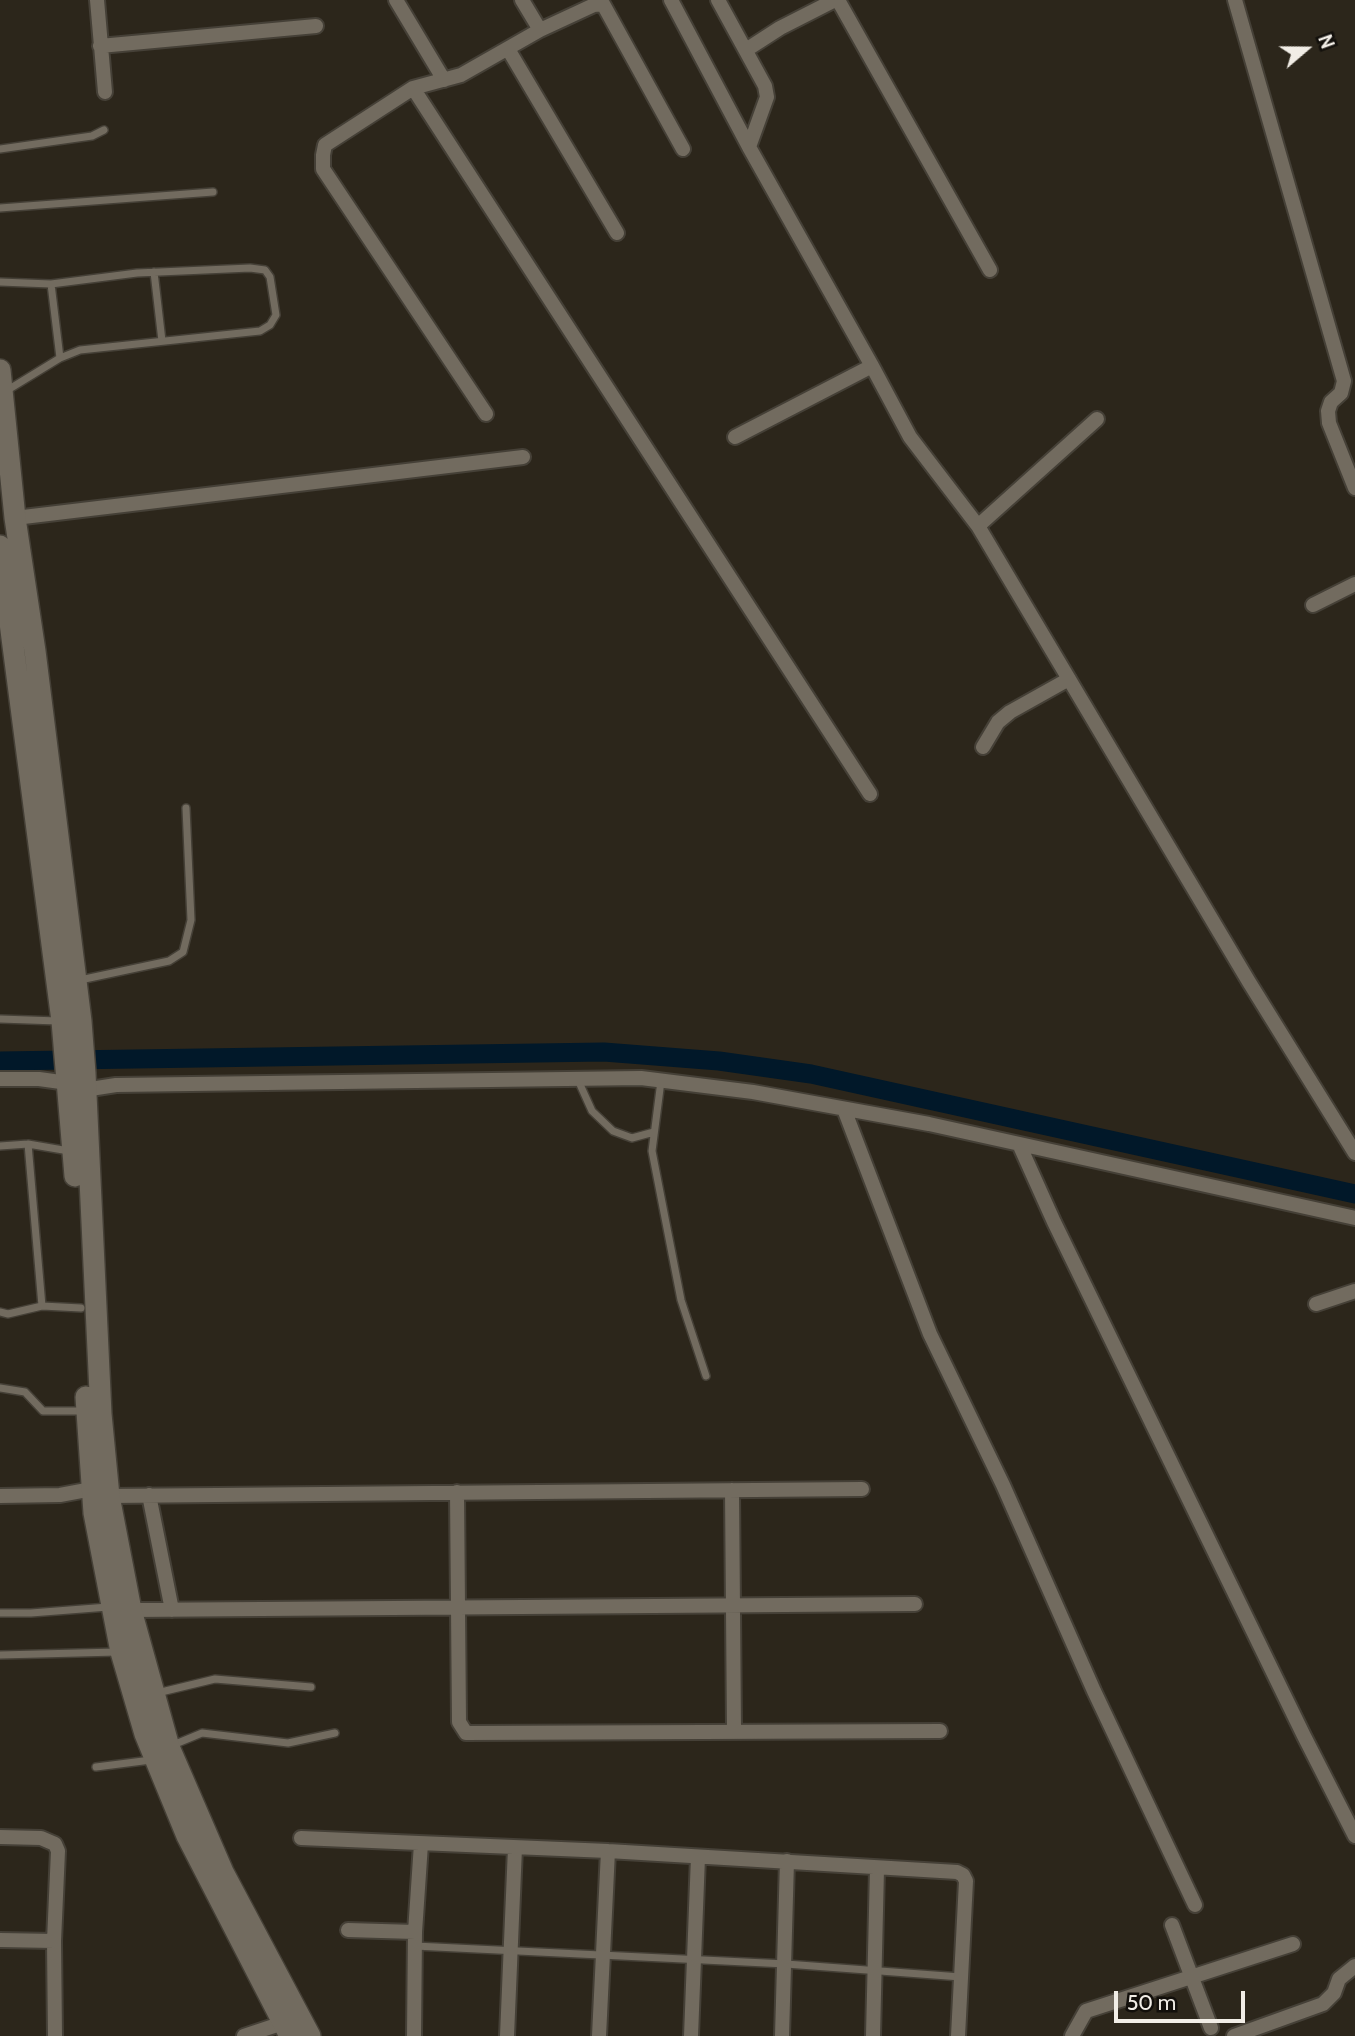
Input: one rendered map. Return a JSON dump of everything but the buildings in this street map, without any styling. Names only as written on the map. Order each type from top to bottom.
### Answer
[{"type":"street","points":[[97,0],[105,92]]},
{"type":"street","points":[[396,0],[444,80]]},
{"type":"street","points":[[522,0],[540,30]]},
{"type":"street","points":[[671,0],[749,147],[910,437],[978,526],[1237,962],[1355,1153]]},
{"type":"street","points":[[718,0],[765,86],[767,97],[749,147]]},
{"type":"street","points":[[746,50],[780,28],[836,0],[990,270]]},
{"type":"street","points":[[1235,0],[1349,379],[1341,393],[1331,402],[1328,411],[1329,423],[1355,488]]},
{"type":"street","points":[[486,414],[323,169],[325,145],[413,88],[461,75],[540,30],[594,5],[603,4],[683,149]]},
{"type":"street","points":[[100,47],[316,26]]},
{"type":"street","points":[[508,49],[617,233]]},
{"type":"street","points":[[413,88],[870,794]]},
{"type":"street","points":[[735,437],[872,366]]},
{"type":"street","points":[[0,370],[15,518],[35,651],[76,981],[73,1048],[101,1414],[101,1492]]},
{"type":"street","points":[[978,526],[1097,419]]},
{"type":"street","points":[[15,518],[523,457]]},
{"type":"street","points":[[0,546],[10,652],[62,1021],[73,1048]]},
{"type":"street","points":[[1313,605],[1355,584]]},
{"type":"street","points":[[983,747],[998,722],[1010,712],[1069,679]]},
{"type":"street","points":[[0,1079],[76,1080],[116,1085],[641,1078],[661,1080],[753,1092],[929,1124],[1355,1218]]},
{"type":"street","points":[[76,1080],[73,1152],[86,1411],[122,1608],[153,1694],[162,1753],[187,1836],[286,2029],[243,2036]]},
{"type":"street","points":[[844,1109],[930,1334],[1003,1485],[1094,1690],[1195,1905]]},
{"type":"street","points":[[1019,1144],[1054,1222],[1304,1737],[1355,1836]]},
{"type":"street","points":[[1316,1304],[1355,1291]]},
{"type":"street","points":[[0,1496],[101,1492],[149,1495],[862,1489]]},
{"type":"street","points":[[732,1490],[734,1730]]},
{"type":"street","points":[[457,1492],[459,1722],[466,1733],[940,1731]]},
{"type":"street","points":[[149,1495],[172,1610]]},
{"type":"street","points":[[122,1608],[172,1610],[915,1604]]},
{"type":"street","points":[[122,1608],[121,1652],[145,1734],[162,1753],[310,2036]]},
{"type":"street","points":[[0,1837],[41,1838],[55,1844],[58,1851],[54,1941],[55,2036]]},
{"type":"street","points":[[301,1838],[608,1851],[957,1872],[963,1875],[966,1881],[958,2036]]},
{"type":"street","points":[[414,2036],[415,1939],[421,1844]]},
{"type":"street","points":[[508,2036],[515,1848]]},
{"type":"street","points":[[599,2036],[608,1851]]},
{"type":"street","points":[[691,2036],[698,1857]]},
{"type":"street","points":[[782,2036],[787,1861]]},
{"type":"street","points":[[873,2036],[877,1869]]},
{"type":"street","points":[[1172,1925],[1211,2028]]},
{"type":"street","points":[[348,1930],[415,1939]]},
{"type":"street","points":[[0,1940],[54,1941]]},
{"type":"street","points":[[1072,2036],[1086,2011],[1293,1944]]},
{"type":"street","points":[[1234,2036],[1323,2004],[1334,1993],[1339,1979],[1355,1966]]},
{"type":"lane","points":[[0,149],[92,136],[104,130]]},
{"type":"lane","points":[[0,208],[213,192]]},
{"type":"lane","points":[[0,282],[51,284],[154,272],[250,268],[265,270],[270,277],[276,316],[270,325],[260,331],[80,350],[60,358],[2,393]]},
{"type":"lane","points":[[154,272],[162,341]]},
{"type":"lane","points":[[51,284],[60,358]]},
{"type":"lane","points":[[76,981],[169,961],[183,952],[191,920],[186,808]]},
{"type":"lane","points":[[0,1019],[62,1021]]},
{"type":"lane","points":[[578,1079],[592,1111],[613,1131],[632,1138],[654,1132]]},
{"type":"lane","points":[[661,1080],[652,1151],[681,1300],[706,1376]]},
{"type":"lane","points":[[27,1144],[42,1306]]},
{"type":"lane","points":[[0,1146],[27,1144],[73,1152]]},
{"type":"lane","points":[[0,1311],[8,1314],[42,1306],[81,1308]]},
{"type":"lane","points":[[0,1388],[25,1392],[44,1411],[86,1411]]},
{"type":"lane","points":[[0,1613],[122,1608]]},
{"type":"lane","points":[[0,1655],[121,1652]]},
{"type":"lane","points":[[153,1694],[215,1679],[311,1687]]},
{"type":"lane","points":[[96,1767],[162,1753],[202,1733],[288,1743],[335,1733]]},
{"type":"lane","points":[[415,1939],[512,1951],[786,1964],[961,1977]]},
{"type":"waterway","points":[[0,1061],[604,1052],[719,1061],[811,1074],[1355,1194]]}]
